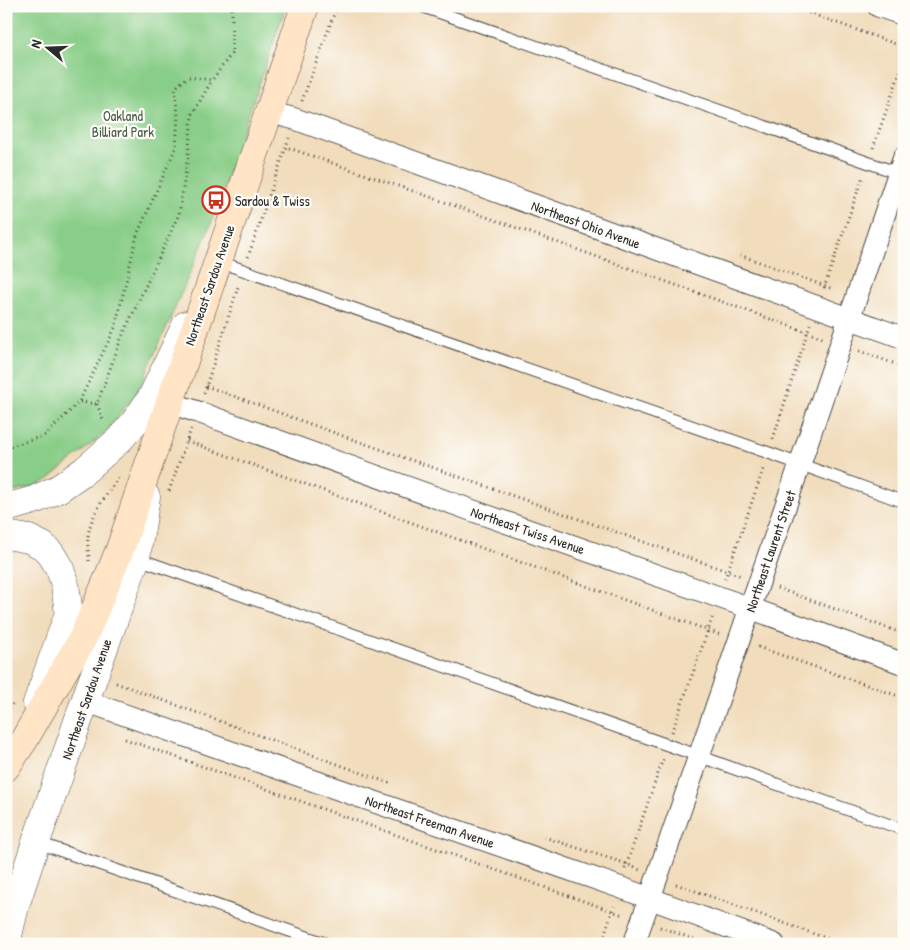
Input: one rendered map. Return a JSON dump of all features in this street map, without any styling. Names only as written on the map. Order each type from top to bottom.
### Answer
[{"type":"main road","name":"Northeast Sardou Avenue","points":[[6,767],[24,740],[84,636],[120,550],[153,451],[161,400],[217,261],[305,6]]},
{"type":"street","points":[[878,6],[904,16]]},
{"type":"street","name":"Northeast Ohio Avenue","points":[[269,112],[904,338]]},
{"type":"street","name":"Northeast Laurent Street","points":[[634,944],[902,168]]},
{"type":"street","points":[[6,508],[34,500],[58,489],[84,471],[161,400]]},
{"type":"street","name":"Northeast Twiss Avenue","points":[[161,400],[904,664]]},
{"type":"street","name":"Northeast Sardou Avenue","points":[[6,944],[15,906],[36,842],[136,558],[153,451]]},
{"type":"street","points":[[6,535],[29,539],[43,546],[51,554],[60,569],[65,585],[69,613],[24,740]]},
{"type":"street","name":"Northeast Freeman Avenue","points":[[85,701],[651,898],[774,944]]},
{"type":"lane","points":[[421,6],[868,162],[902,168]]},
{"type":"lane","points":[[217,261],[769,453],[904,502]]},
{"type":"lane","points":[[136,558],[668,744],[904,830]]},
{"type":"lane","points":[[36,842],[327,944]]},
{"type":"path","points":[[79,402],[97,404],[121,339],[179,214],[192,114],[212,80],[232,53],[232,6]]},
{"type":"path","points":[[790,6],[904,47]]},
{"type":"path","points":[[601,944],[718,597],[769,453],[807,332],[904,62]]},
{"type":"path","points":[[6,448],[46,435],[79,402],[115,328],[138,235],[176,147],[178,116],[175,88],[188,76],[212,80]]},
{"type":"path","points":[[289,148],[465,209],[904,367]]},
{"type":"path","points":[[206,386],[904,634]]},
{"type":"path","points":[[187,441],[708,630],[904,698]]},
{"type":"path","points":[[113,682],[400,787]]},
{"type":"path","points":[[117,736],[707,944]]},
{"type":"path","points":[[537,834],[627,864],[842,944]]},
{"type":"green space","name":"Oakland Billiard Park","points":[[6,6],[286,6],[211,224],[138,391],[105,433],[49,479],[33,487],[6,494]]},
{"type":"place","name":"Sardou & Twiss","points":[[216,200]]}]
